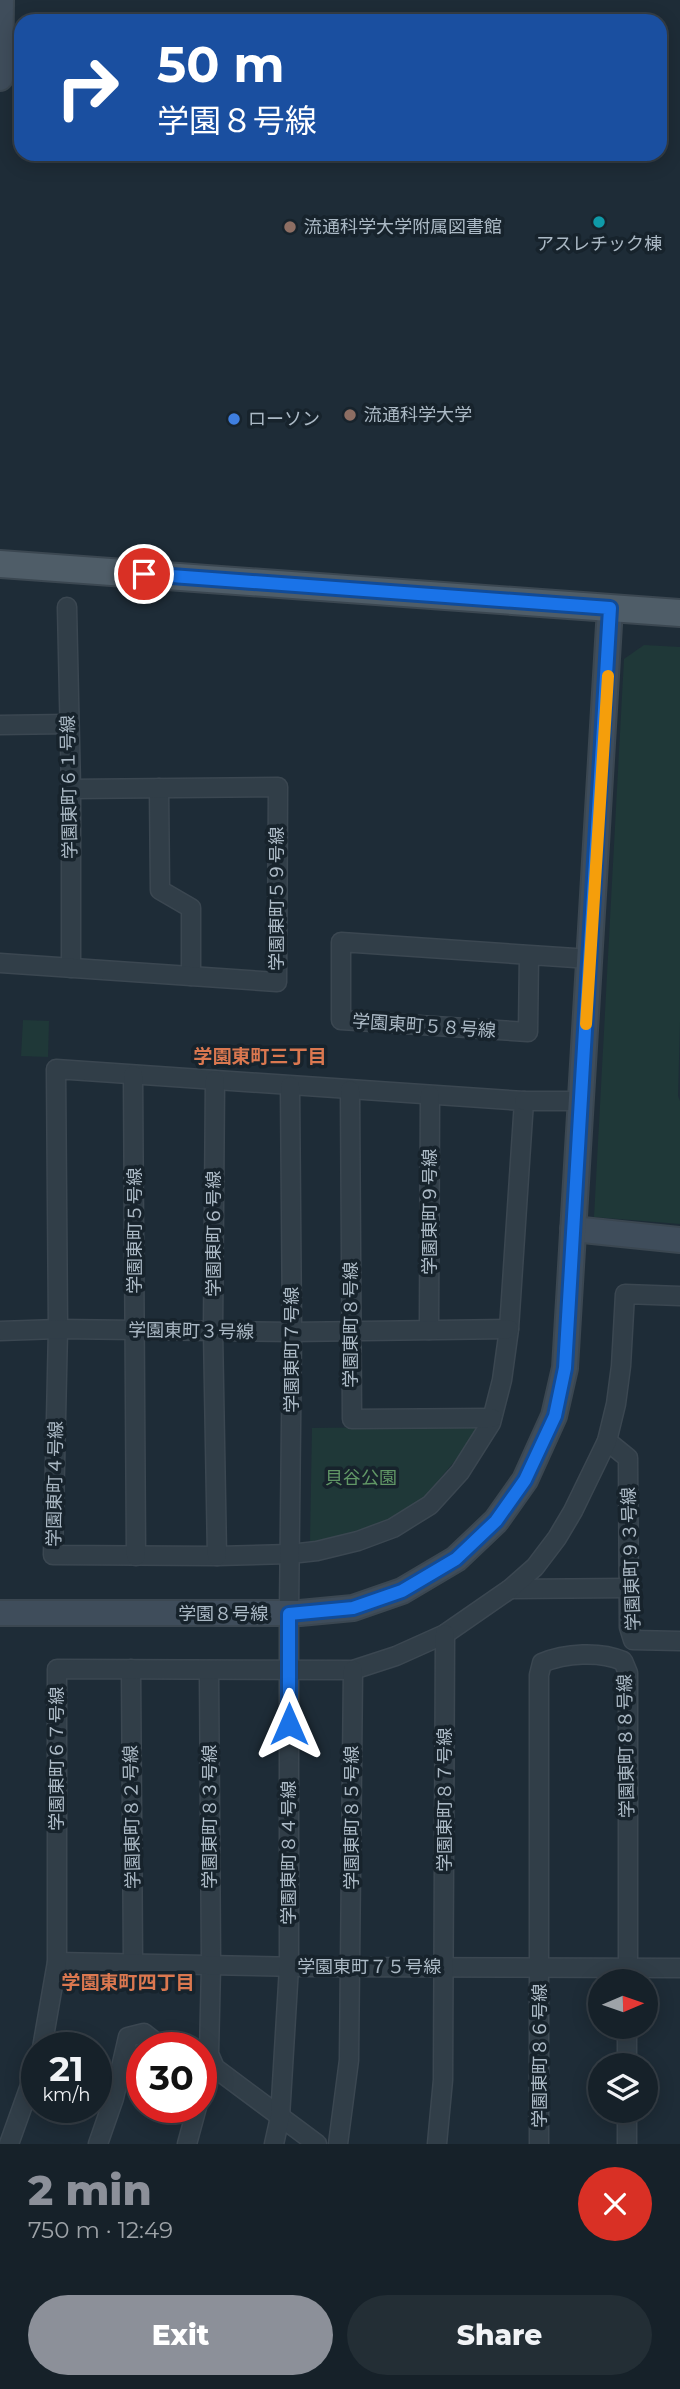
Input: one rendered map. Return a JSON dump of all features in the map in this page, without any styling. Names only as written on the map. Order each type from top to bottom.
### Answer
[{"type":"main road","points":[[0,564],[680,613]]},
{"type":"street","points":[[0,78],[1,0]]},
{"type":"street","name":"学園東町６１号線","points":[[66,607],[74,629],[68,724],[71,789],[71,968]]},
{"type":"street","name":"学園８号線","points":[[0,1613],[289,1614],[353,1608],[402,1591],[456,1559],[496,1521],[525,1480],[555,1416],[565,1368],[610,608]]},
{"type":"street","points":[[0,725],[68,724]]},
{"type":"street","name":"学園東町５９号線","points":[[0,963],[277,982],[278,787],[71,789]]},
{"type":"street","points":[[159,788],[160,890],[191,908],[191,976]]},
{"type":"street","name":"学園東町５８号線","points":[[529,955],[528,1032],[341,1020],[341,942],[590,959]]},
{"type":"street","name":"学園東町４号線","points":[[524,1101],[509,1329],[502,1380],[492,1418],[460,1472],[430,1506],[393,1528],[358,1541],[290,1555],[53,1555],[58,1329],[56,1069],[524,1101],[581,1101]]},
{"type":"street","name":"学園東町５号線","points":[[133,1075],[136,1556]]},
{"type":"street","name":"学園東町６号線","points":[[215,1080],[213,1331],[217,1556]]},
{"type":"street","name":"学園東町７号線","points":[[289,1614],[292,1332],[290,1086]]},
{"type":"street","name":"学園東町８号線","points":[[350,1090],[352,1419],[492,1418]]},
{"type":"street","name":"学園東町９号線","points":[[429,1330],[430,1095]]},
{"type":"street","points":[[573,1229],[680,1240]]},
{"type":"street","name":"学園東町６７号線","points":[[45,2032],[57,1962],[57,1670],[352,1670],[396,1656],[445,1634],[510,1589],[535,1567],[573,1511],[607,1441],[616,1404],[625,1294],[680,1296]]},
{"type":"street","name":"学園東町３号線","points":[[0,1331],[58,1329],[292,1332],[509,1329]]},
{"type":"street","name":"学園東町９３号線","points":[[607,1441],[628,1458],[629,1627],[633,1640],[680,1641]]},
{"type":"street","points":[[510,1589],[629,1588]]},
{"type":"street","name":"学園東町８４号線","points":[[274,2144],[280,2117],[289,1967],[294,1670],[289,1614]]},
{"type":"street","name":"学園東町８７号線","points":[[445,1634],[445,1967]]},
{"type":"street","name":"学園東町８８号線","points":[[540,1968],[539,1675],[542,1663],[555,1657],[609,1655],[623,1661],[628,1673],[628,1969]]},
{"type":"street","name":"学園東町８２号線","points":[[131,1670],[133,1964]]},
{"type":"street","name":"学園東町８３号線","points":[[209,1670],[209,2054],[215,2068],[317,2144]]},
{"type":"street","name":"学園東町８５号線","points":[[338,2144],[349,2060],[352,1670]]},
{"type":"street","name":"学園東町７５号線","points":[[57,1962],[289,1967],[540,1968],[588,1972]]},
{"type":"street","points":[[437,2144],[443,2080],[445,1967]]},
{"type":"street","name":"学園東町８６号線","points":[[540,1968],[540,2144]]},
{"type":"street","name":"学園東町７５号線","points":[[658,1971],[680,1968]]},
{"type":"street","points":[[98,2144],[114,2098],[126,2046]]},
{"type":"street","points":[[9,2144],[21,2111]]},
{"type":"street","points":[[187,2144],[193,2123]]},
{"type":"street","points":[[627,2123],[627,2144]]},
{"type":"green space","points":[[644,645],[680,647],[680,1224],[594,1217],[624,659]]},
{"type":"green space","points":[[23,1020],[49,1021],[48,1057],[21,1056]]},
{"type":"green space","name":"貝谷公園","points":[[478,1426],[464,1450],[421,1501],[354,1534],[310,1543],[312,1428]]},
{"type":"slow traffic","points":[[586,1024],[608,676]]},
{"type":"place","name":"アスレチック棟","points":[[599,222]]},
{"type":"place","name":"流通科学大学附属図書館","points":[[290,227]]},
{"type":"place","name":"流通科学大学","points":[[350,415]]},
{"type":"place","name":"ローソン","points":[[234,419]]},
{"type":"district","name":"学園東町三丁目","points":[[260,1056]]},
{"type":"district","name":"学園東町四丁目","points":[[128,1982]]},
{"type":"route","points":[[144,574],[610,608],[565,1368],[555,1416],[525,1480],[496,1521],[456,1559],[402,1591],[353,1608],[289,1614],[289,1724]]}]
